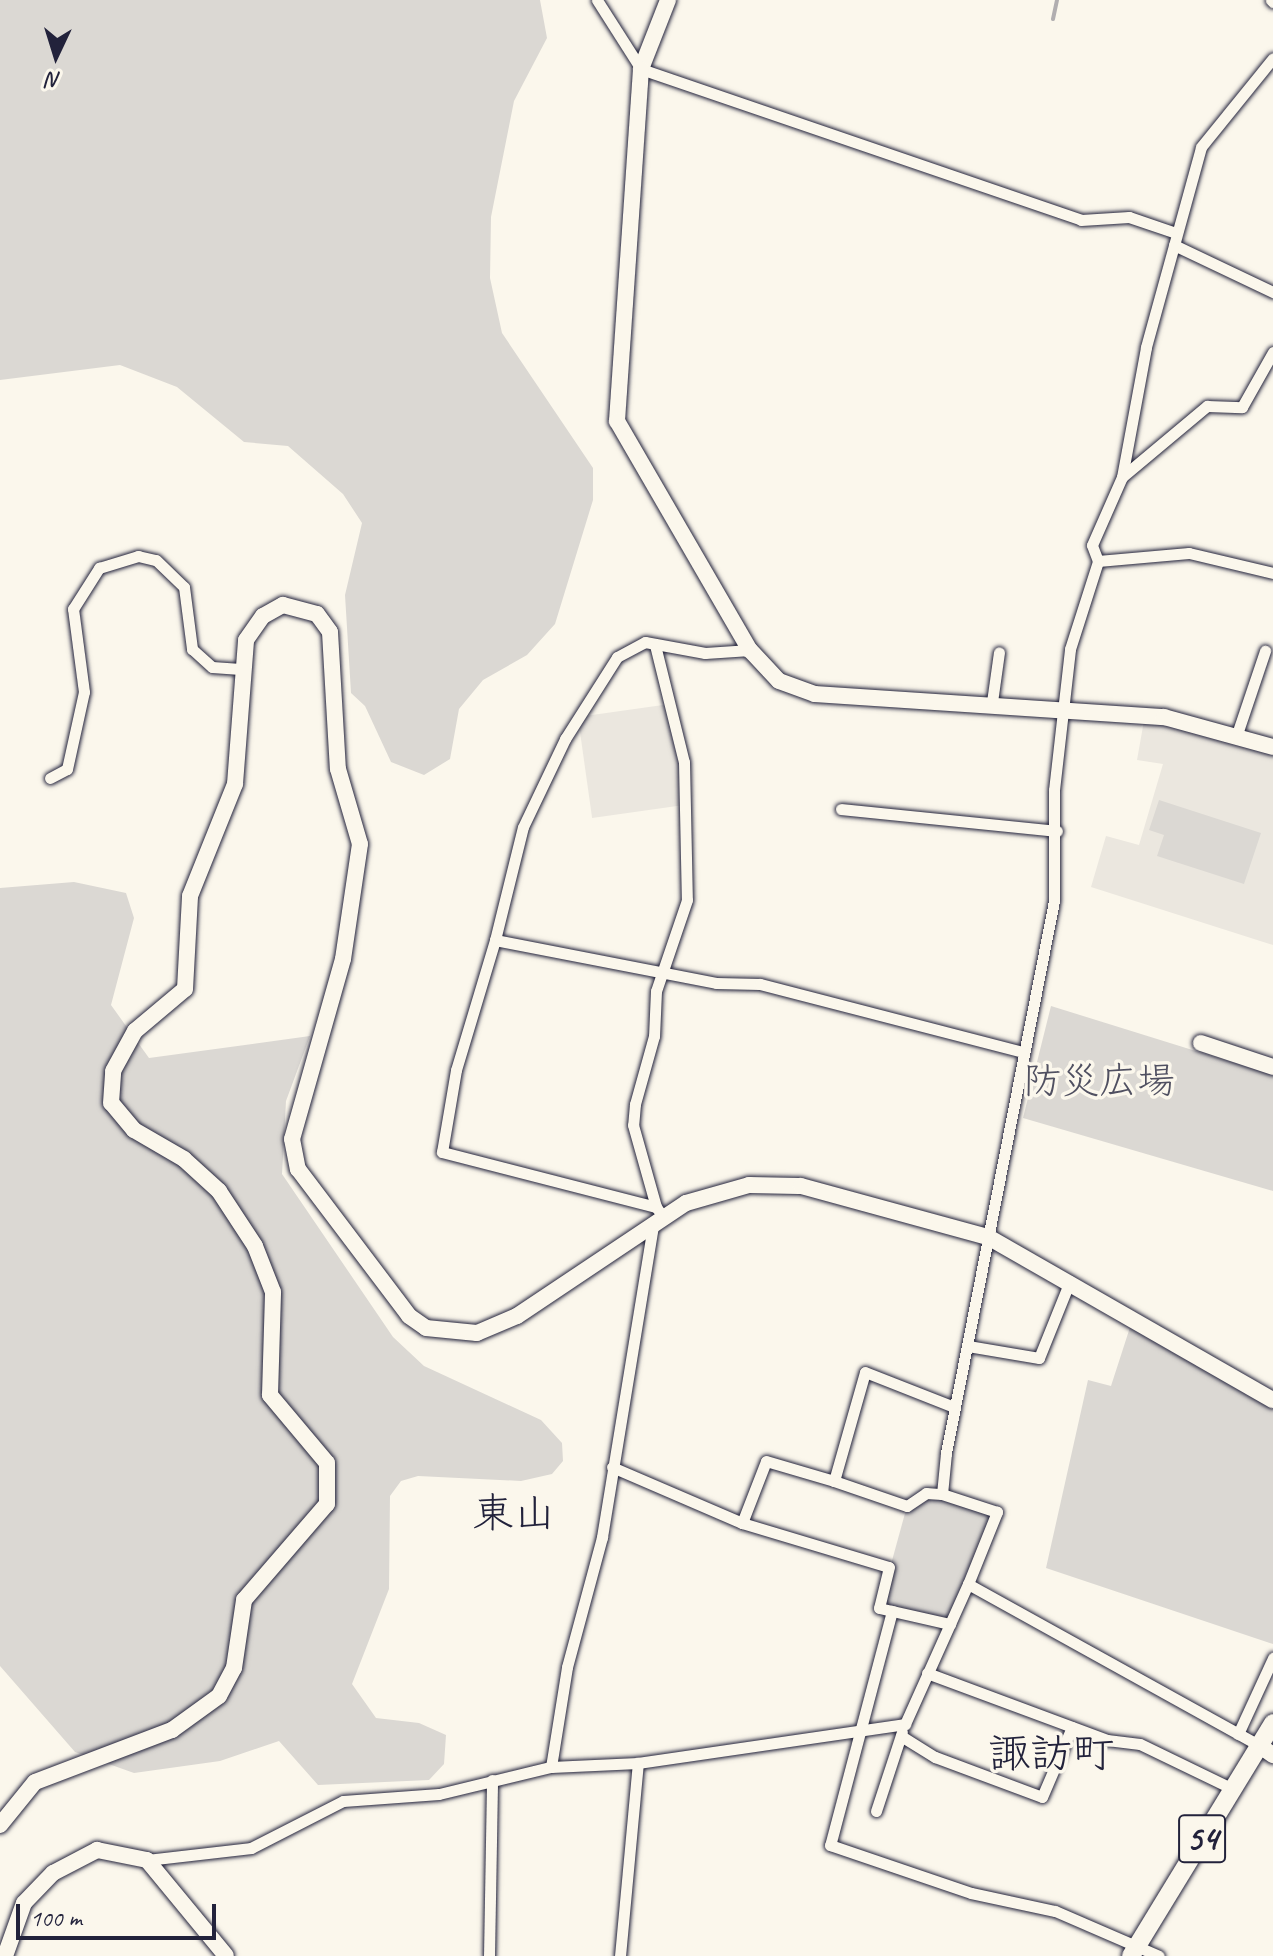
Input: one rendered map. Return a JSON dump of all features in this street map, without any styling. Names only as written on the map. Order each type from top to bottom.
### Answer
[{"type":"main road","name":"54","points":[[1134,1950],[1233,1789],[1266,1750],[1273,1723]]},
{"type":"street","points":[[597,0],[641,69],[1081,220],[1129,217],[1273,292]]},
{"type":"street","points":[[668,0],[641,69],[617,421],[750,650],[779,681],[815,694],[1065,706],[1237,734],[1273,747]]},
{"type":"street","points":[[942,1494],[954,1407],[988,1237],[1019,1051],[1054,901],[1065,706],[1078,614],[1098,561],[1092,545],[1122,477],[1175,239],[1201,147],[1273,58]]},
{"type":"street","points":[[1122,477],[1207,406],[1242,407],[1273,352]]},
{"type":"street","points":[[1098,561],[1189,553],[1273,573]]},
{"type":"street","points":[[50,778],[67,769],[84,692],[73,609],[99,568],[138,556],[156,560],[184,587],[192,649],[212,667],[244,669]]},
{"type":"street","points":[[0,1825],[35,1782],[172,1730],[219,1696],[234,1668],[244,1600],[327,1504],[327,1463],[270,1395],[273,1292],[255,1246],[219,1191],[184,1159],[134,1130],[111,1103],[113,1071],[135,1031],[185,989],[190,896],[235,784],[246,640],[263,616],[283,605],[299,604],[330,632],[338,769],[360,844],[343,959],[292,1139],[298,1169],[390,1298],[426,1328],[477,1333],[517,1316],[657,1215],[713,1192],[792,1185],[988,1237],[1070,1281],[1273,1400]]},
{"type":"street","points":[[657,1215],[442,1152],[456,1070],[495,940],[523,827],[565,739],[617,657],[632,643],[750,650]]},
{"type":"street","points":[[551,1767],[612,1467],[657,1215],[633,1125],[662,973],[687,900],[684,762],[655,645]]},
{"type":"street","points":[[1237,734],[1265,651]]},
{"type":"street","points":[[992,702],[999,652]]},
{"type":"street","points":[[841,809],[1057,831]]},
{"type":"street","points":[[495,940],[662,973],[760,984],[1019,1051]]},
{"type":"street","points":[[1201,1043],[1273,1067]]},
{"type":"street","points":[[968,1346],[1039,1358],[1070,1281]]},
{"type":"street","points":[[834,1481],[865,1372],[954,1407]]},
{"type":"street","points":[[742,1523],[766,1461],[907,1506],[926,1493],[942,1494],[997,1512],[903,1730],[876,1811]]},
{"type":"street","points":[[612,1467],[742,1523],[889,1567],[879,1608],[950,1624]]},
{"type":"street","points":[[968,1584],[1266,1750]]},
{"type":"street","points":[[892,1611],[865,1730],[830,1845],[971,1893],[1055,1911],[1134,1950],[1159,1956]]},
{"type":"street","points":[[1238,1734],[1273,1658]]},
{"type":"street","points":[[927,1673],[1072,1727],[1140,1744],[1233,1789]]},
{"type":"street","points":[[5,1956],[24,1903],[53,1873],[97,1850],[147,1860],[251,1848],[343,1801],[439,1794],[551,1767],[638,1763],[865,1730],[903,1730],[935,1757],[1042,1797],[1072,1727]]},
{"type":"street","points":[[620,1956],[638,1763]]},
{"type":"street","points":[[489,1956],[492,1780]]},
{"type":"street","points":[[147,1860],[226,1956]]},
{"type":"shaded area","points":[[670,704],[684,805],[592,818],[578,717]]},
{"type":"shaded area","points":[[1145,715],[1273,747],[1273,945],[1091,887],[1106,836],[1139,845],[1163,764],[1137,760]]},
{"type":"green space","points":[[0,0],[540,0],[547,38],[514,101],[491,217],[490,278],[502,333],[593,468],[593,500],[555,624],[527,655],[483,680],[459,709],[450,759],[424,775],[391,762],[365,706],[351,693],[345,595],[362,523],[343,494],[288,446],[244,442],[177,387],[120,365],[0,380]]},
{"type":"green space","points":[[1159,800],[1261,833],[1244,884],[1157,856],[1164,835],[1149,830]]},
{"type":"green space","points":[[74,882],[126,893],[134,918],[111,1005],[149,1058],[310,1036],[286,1101],[282,1174],[393,1337],[424,1366],[541,1420],[562,1443],[563,1461],[552,1474],[521,1481],[418,1476],[401,1481],[390,1496],[389,1589],[352,1684],[376,1718],[419,1723],[446,1735],[444,1764],[429,1780],[318,1785],[279,1741],[220,1761],[134,1773],[75,1752],[0,1666],[0,888]]},
{"type":"green space","name":"防災広場","points":[[1051,1006],[1273,1075],[1273,1191],[1023,1118]]},
{"type":"green space","points":[[1133,1318],[1273,1400],[1273,1644],[1046,1568],[1088,1380],[1111,1386]]},
{"type":"green space","points":[[926,1493],[997,1512],[950,1624],[879,1608],[907,1506]]},
{"type":"waterway","points":[[1053,19],[1057,0]]},
{"type":"district","name":"東山","points":[[514,1514]]},
{"type":"district","name":"諏訪町","points":[[1051,1754]]}]
